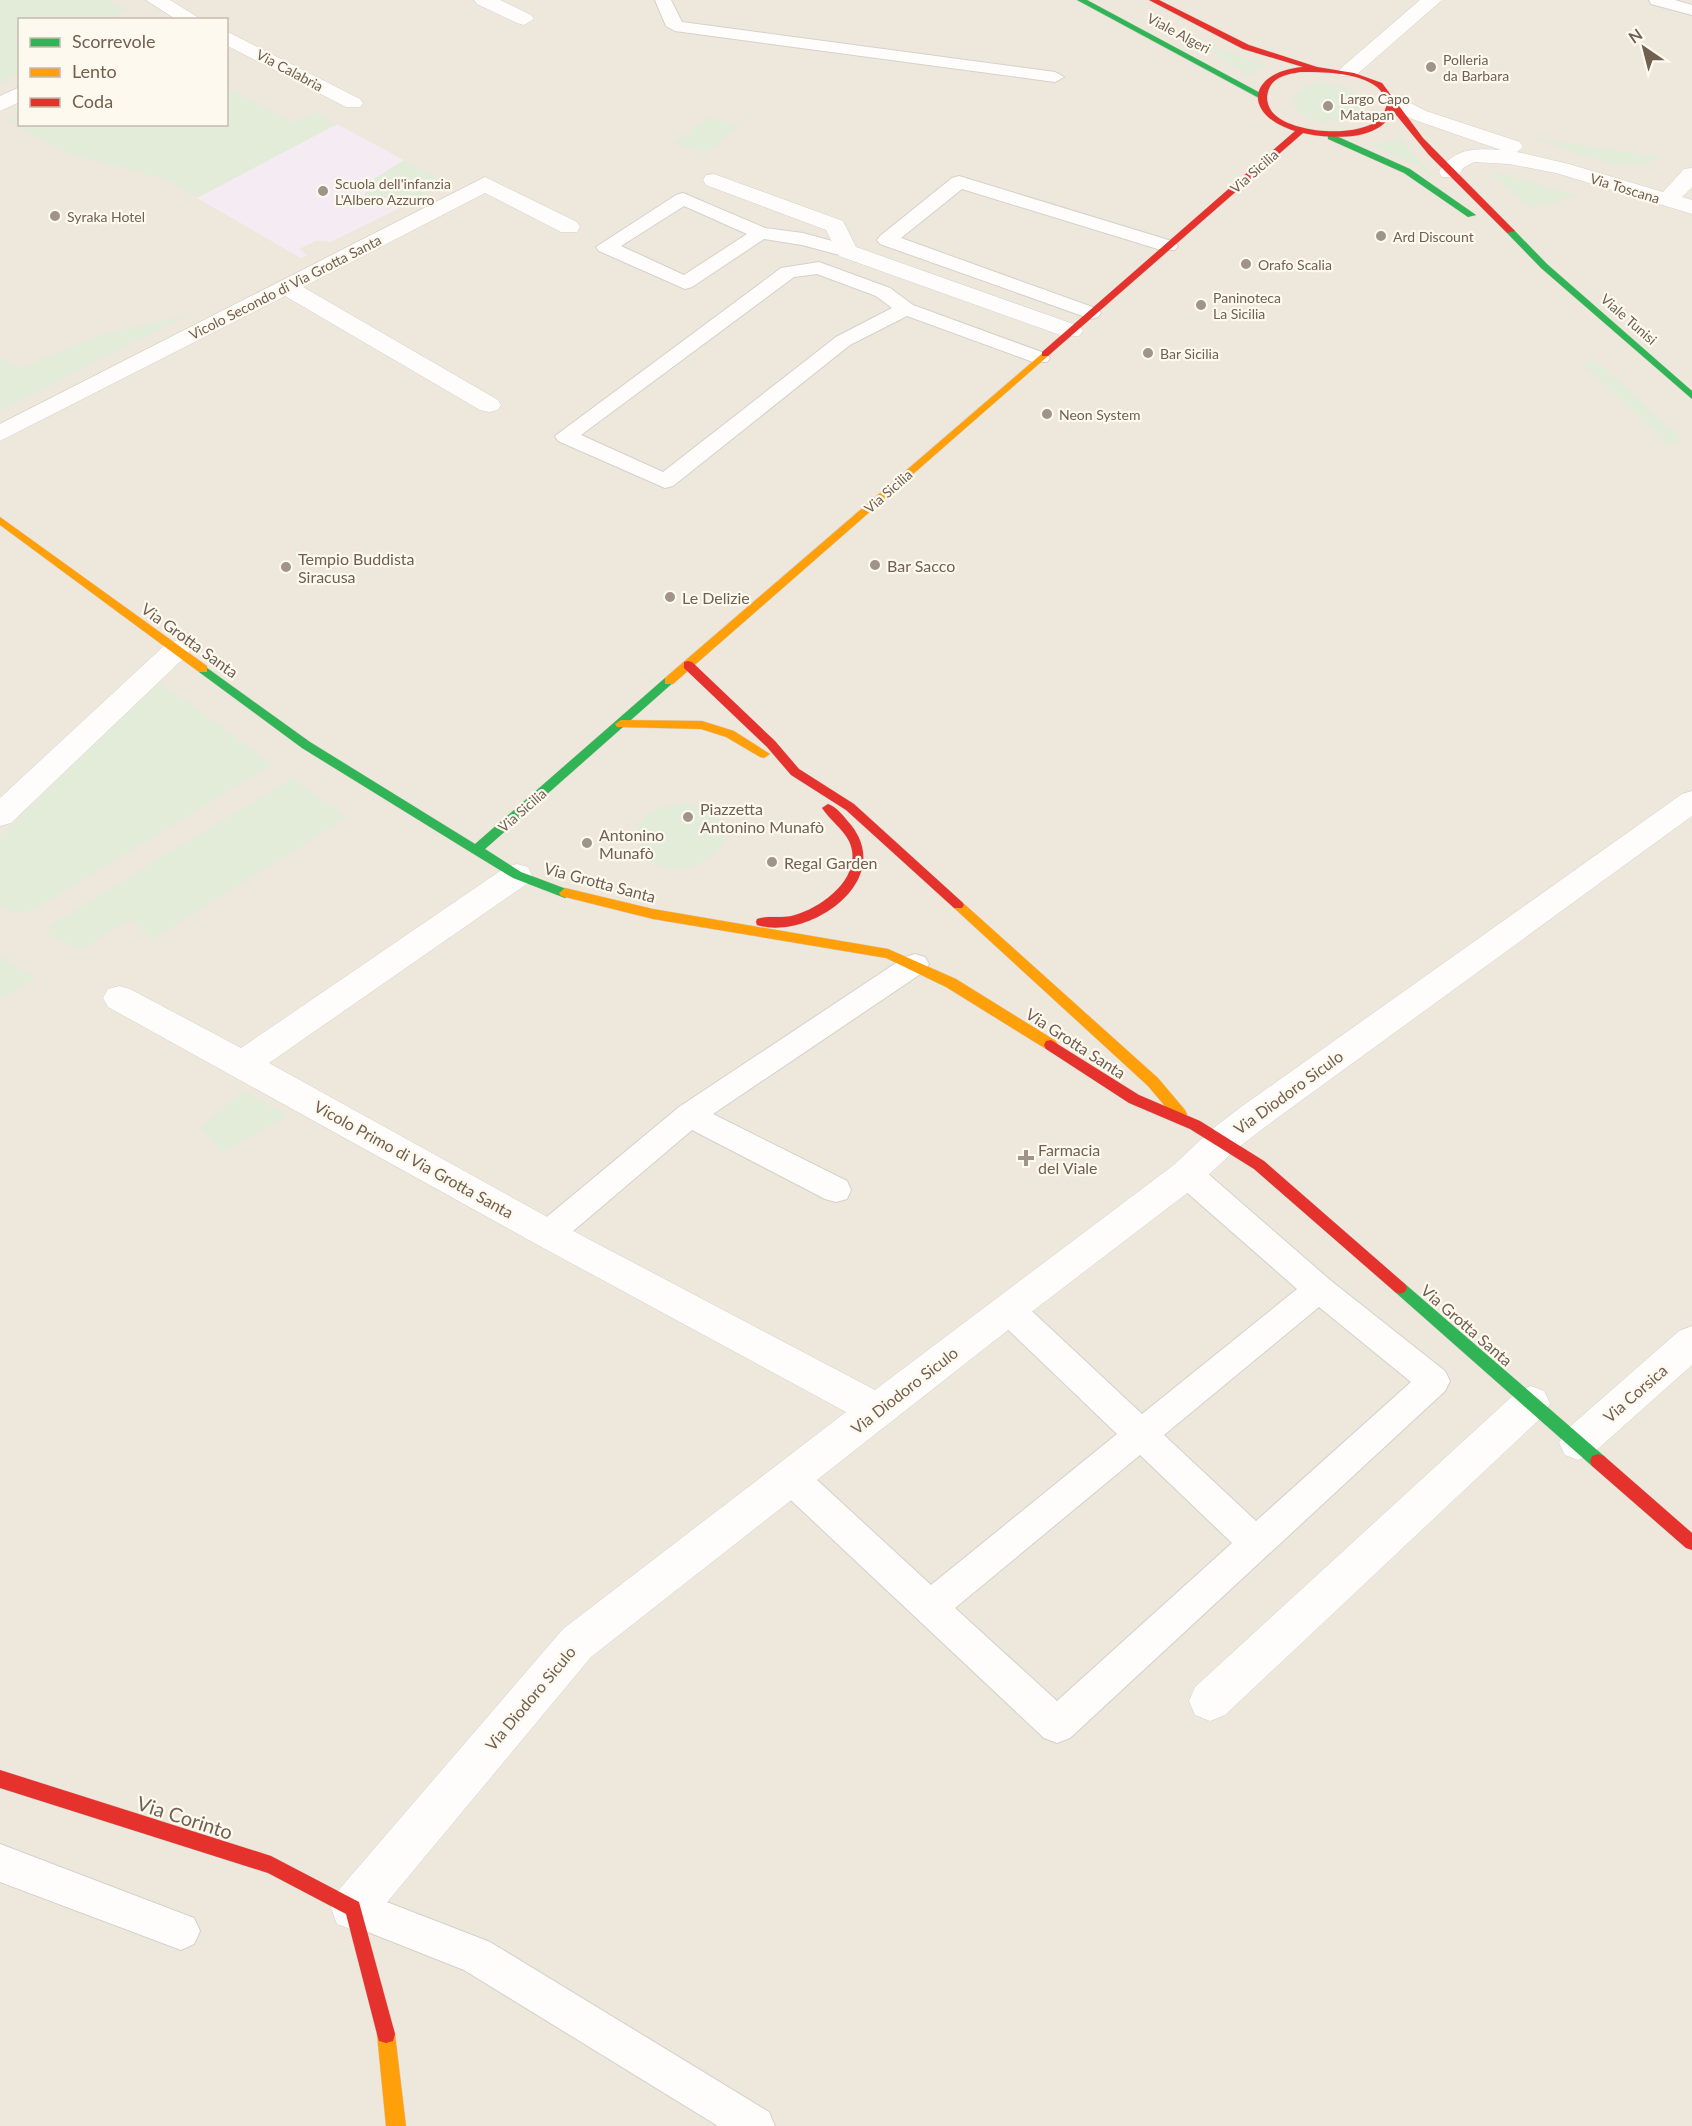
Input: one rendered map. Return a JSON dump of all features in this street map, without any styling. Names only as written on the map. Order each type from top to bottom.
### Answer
[{"type":"street","points":[[484,0],[524,19]]},
{"type":"street","name":"Viale Algeri","points":[[1081,0],[1262,96]]},
{"type":"street","points":[[1348,72],[1432,0]]},
{"type":"street","name":"Viale Algeri","points":[[1156,1],[1246,47],[1315,68]]},
{"type":"street","points":[[149,18],[168,2],[190,18]]},
{"type":"street","name":"Via Calabria","points":[[228,38],[353,103]]},
{"type":"street","points":[[1390,101],[1388,117],[1376,126],[1356,134],[1329,136],[1300,131],[1284,124],[1269,114],[1262,96],[1263,89],[1276,77],[1287,72],[1315,68],[1348,72],[1380,86],[1450,172],[1544,266]]},
{"type":"street","points":[[0,105],[18,94]]},
{"type":"street","points":[[1390,101],[1419,115],[1506,145],[1558,168]]},
{"type":"street","name":"Via Sicilia","points":[[476,850],[1300,131]]},
{"type":"street","points":[[1329,136],[1407,171],[1544,266]]},
{"type":"street","points":[[1450,172],[1454,163],[1467,157],[1484,155],[1558,168]]},
{"type":"street","name":"Via Toscana","points":[[1558,168],[1692,207]]},
{"type":"street","points":[[1667,200],[1692,174]]},
{"type":"street","points":[[714,180],[835,226],[847,251],[1071,332]]},
{"type":"street","name":"Vicolo Secondo di Via Grotta Santa","points":[[0,434],[485,184],[569,227]]},
{"type":"street","name":"Viale Tunisi","points":[[1544,266],[1692,396]]},
{"type":"street","points":[[286,286],[489,405]]},
{"type":"street","name":"Via Grotta Santa","points":[[0,520],[306,745],[517,875],[575,896],[653,914],[888,954],[915,964],[988,1006],[1130,1097],[1185,1120],[1223,1140],[1259,1165],[1692,1543]]},
{"type":"street","points":[[0,815],[176,650]]},
{"type":"street","name":"Via Grotta Santa","points":[[688,665],[771,744],[795,772],[850,807],[1153,1082],[1185,1120]]},
{"type":"street","points":[[621,724],[702,725],[730,734],[795,772],[851,831],[860,859],[853,879],[834,900],[800,919],[725,926]]},
{"type":"street","name":"Via Diodoro Siculo","points":[[353,1908],[577,1643],[1008,1309],[1187,1174],[1223,1140],[1692,801]]},
{"type":"street","points":[[243,1064],[517,875]]},
{"type":"street","name":"Vicolo Primo di Via Grotta Santa","points":[[119,998],[243,1064],[548,1234],[877,1410]]},
{"type":"street","name":"Via Corsica","points":[[1578,1443],[1692,1342]]},
{"type":"street","points":[[1210,1701],[1532,1403]]},
{"type":"street","name":"Via Corinto","points":[[0,1779],[271,1865],[353,1908]]},
{"type":"street","points":[[353,1908],[384,2019],[396,2126]]},
{"type":"lane","points":[[663,0],[675,26],[1055,77]]},
{"type":"lane","points":[[1657,0],[1692,10]]},
{"type":"lane","points":[[1091,313],[887,240],[959,182],[1168,246]]},
{"type":"lane","points":[[761,233],[685,283],[606,247],[683,199],[761,233],[803,239],[847,251]]},
{"type":"lane","points":[[906,309],[843,341],[665,481],[566,436],[788,272],[819,268],[883,292],[906,309],[1040,358]]},
{"type":"lane","points":[[548,1234],[689,1114],[915,964]]},
{"type":"lane","points":[[689,1114],[836,1190]]},
{"type":"lane","points":[[791,1478],[1057,1725],[1434,1381],[1319,1289],[1187,1174]]},
{"type":"lane","points":[[931,1606],[1319,1289]]},
{"type":"lane","points":[[1008,1309],[1255,1544]]},
{"type":"lane","points":[[0,1863],[181,1931]]},
{"type":"lane","points":[[353,1908],[476,1956],[755,2126]]},
{"type":"shaded area","points":[[0,0],[1692,0],[1692,2126],[0,2126]]},
{"type":"shaded area","name":"Scuola dell'infanzia L'Albero Azzurro","points":[[337,124],[448,184],[331,242],[316,241],[299,249],[307,255],[301,258],[197,198]]},
{"type":"green space","points":[[0,0],[108,0],[127,10],[113,18],[18,18],[18,74],[0,85]]},
{"type":"green space","points":[[1203,44],[1269,65],[1247,76]]},
{"type":"green space","points":[[1322,83],[1344,88],[1359,96],[1364,100],[1361,114],[1342,120],[1320,121],[1301,114],[1295,107],[1293,96],[1305,86]]},
{"type":"green space","points":[[228,88],[293,123],[316,112],[337,124],[197,198],[169,180],[63,152],[19,126],[228,126]]},
{"type":"green space","points":[[18,116],[18,126],[10,121]]},
{"type":"green space","points":[[709,117],[740,126],[706,153],[674,143]]},
{"type":"green space","points":[[1529,137],[1661,157],[1647,163],[1614,163],[1578,154]]},
{"type":"green space","points":[[1400,138],[1436,178],[1418,166],[1371,146]]},
{"type":"green space","points":[[404,160],[448,184],[413,201],[364,195],[375,178]]},
{"type":"green space","points":[[1498,172],[1579,196],[1531,208],[1492,175]]},
{"type":"green space","points":[[188,315],[0,411],[0,357],[20,369],[102,334]]},
{"type":"green space","points":[[1596,360],[1683,440],[1667,444],[1581,363]]},
{"type":"green space","points":[[158,681],[273,764],[35,909],[15,913],[0,906],[0,836]]},
{"type":"green space","points":[[292,778],[346,818],[153,939],[130,919],[81,950],[48,933],[51,925]]},
{"type":"green space","points":[[685,803],[703,808],[718,818],[723,824],[724,840],[714,855],[696,865],[676,869],[658,865],[645,856],[638,844],[637,831],[643,819],[659,809]]},
{"type":"green space","points":[[0,956],[36,979],[0,999]]},
{"type":"green space","points":[[242,1091],[288,1115],[221,1153],[201,1128]]},
{"type":"traffic: fast","points":[[1081,0],[1262,96]]},
{"type":"traffic: fast","points":[[1331,137],[1407,171],[1471,215]]},
{"type":"traffic: fast","points":[[1510,231],[1544,266],[1692,396]]},
{"type":"traffic: fast","points":[[203,669],[306,745],[517,875],[565,893]]},
{"type":"traffic: fast","points":[[476,850],[669,681]]},
{"type":"traffic: fast","points":[[1400,1288],[1598,1461]]},
{"type":"traffic: slow","points":[[669,681],[1045,354]]},
{"type":"traffic: slow","points":[[0,520],[203,669]]},
{"type":"traffic: slow","points":[[621,724],[702,725],[730,734],[764,754]]},
{"type":"traffic: slow","points":[[565,893],[653,914],[888,954],[951,983],[1051,1045]]},
{"type":"traffic: slow","points":[[958,905],[1153,1082],[1180,1114]]},
{"type":"traffic: slow","points":[[386,2034],[396,2126]]},
{"type":"traffic: jam","points":[[1153,0],[1246,47],[1313,68]]},
{"type":"traffic: jam","points":[[1391,105],[1383,121],[1369,129],[1328,134],[1306,131],[1286,125],[1271,116],[1263,103],[1264,87],[1272,78],[1284,72],[1300,70],[1354,75],[1379,85],[1420,140],[1510,231]]},
{"type":"traffic: jam","points":[[1045,354],[1300,131]]},
{"type":"traffic: jam","points":[[688,665],[771,744],[795,772],[850,807],[958,905]]},
{"type":"traffic: jam","points":[[762,922],[790,921],[809,915],[831,902],[850,883],[859,861],[858,849],[850,832],[828,808]]},
{"type":"traffic: jam","points":[[1051,1045],[1134,1099],[1195,1125],[1259,1165],[1400,1288]]},
{"type":"traffic: jam","points":[[1598,1461],[1692,1543]]},
{"type":"traffic: jam","points":[[0,1779],[271,1865],[353,1908],[386,2034]]},
{"type":"place","name":"Polleria da Barbara","points":[[1431,67]]},
{"type":"place","name":"Largo Capo Matapan","points":[[1328,106]]},
{"type":"place","name":"Scuola dell'infanzia L'Albero Azzurro","points":[[323,191]]},
{"type":"place","name":"Syraka Hotel","points":[[55,216]]},
{"type":"place","name":"Ard Discount","points":[[1381,236]]},
{"type":"place","name":"Orafo Scalia","points":[[1246,264]]},
{"type":"place","name":"Paninoteca La Sicilia","points":[[1201,305]]},
{"type":"place","name":"Bar Sicilia","points":[[1148,353]]},
{"type":"place","name":"Neon System","points":[[1047,414]]},
{"type":"place","name":"Bar Sacco","points":[[875,565]]},
{"type":"place","name":"Tempio Buddista Siracusa","points":[[286,567]]},
{"type":"place","name":"Le Delizie","points":[[670,597]]},
{"type":"place","name":"Piazzetta Antonino Munafò","points":[[688,817]]},
{"type":"place","name":"Antonino Munafò","points":[[587,843]]},
{"type":"place","name":"Regal Garden","points":[[772,862]]},
{"type":"place","name":"Farmacia del Viale","points":[[1026,1158]]}]
